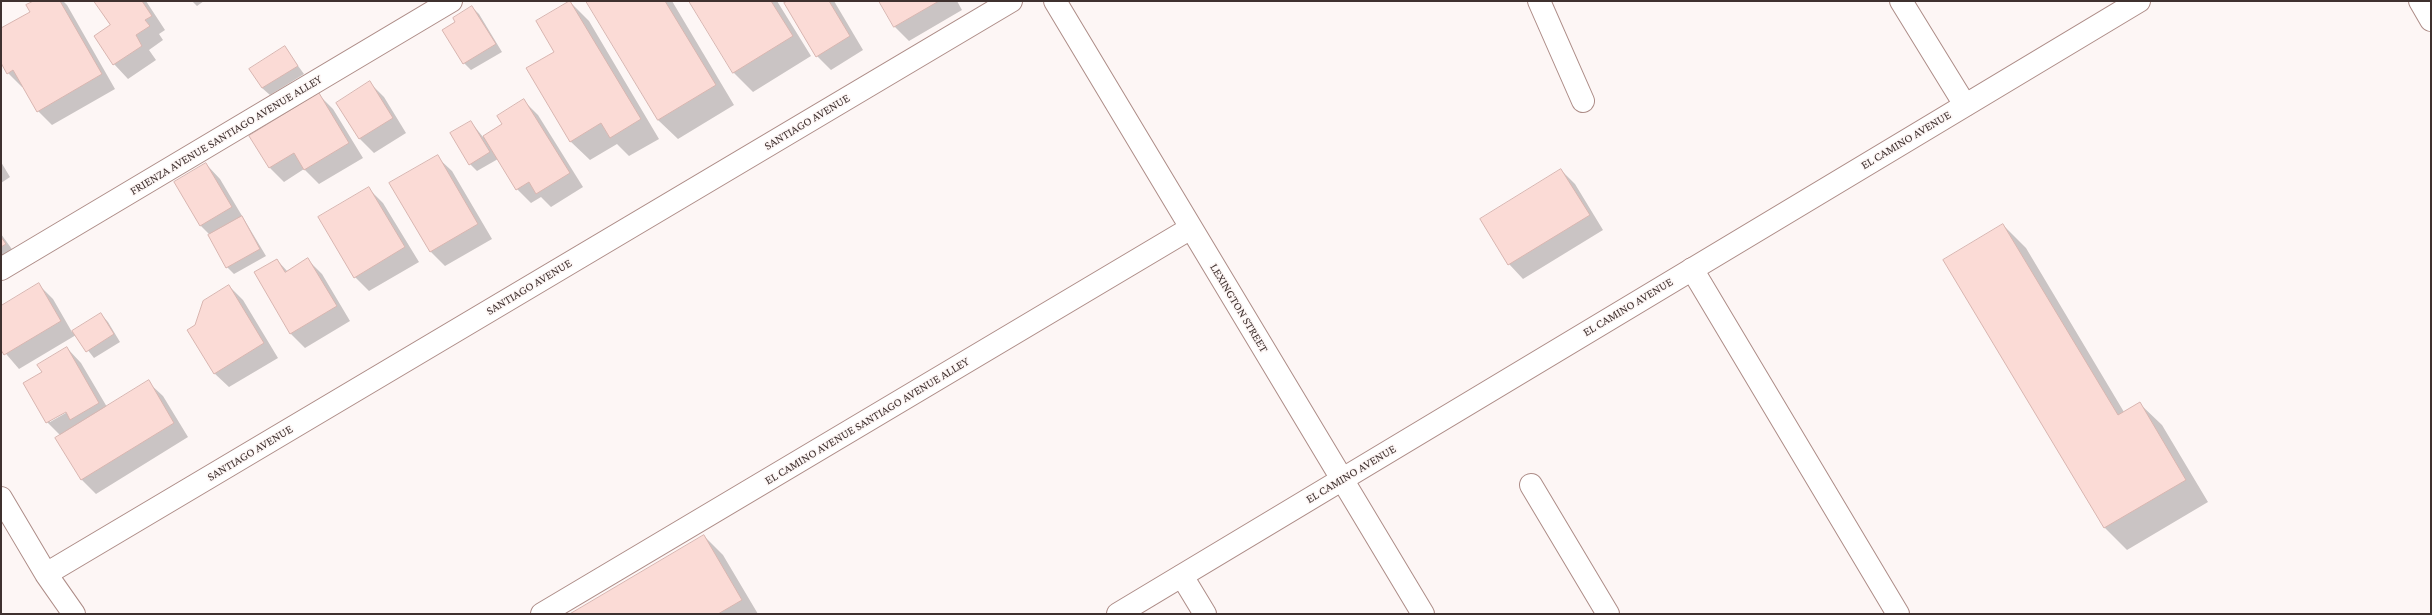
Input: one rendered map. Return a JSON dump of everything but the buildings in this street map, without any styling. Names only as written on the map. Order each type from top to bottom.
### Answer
[{"type":"street","name":"FRIENZA AVENUE SANTIAGO AVENUE ALLEY","points":[[1,269],[451,1]]},
{"type":"street","name":"SANTIAGO AVENUE","points":[[46,574],[1011,1]]},
{"type":"street","name":"LEXINGTON STREET","points":[[1055,1],[1423,614]]},
{"type":"street","points":[[1540,1],[1583,101]]},
{"type":"street","points":[[1901,1],[1965,105]]},
{"type":"street","name":"EL CAMINO AVENUE","points":[[1118,614],[2139,1]]},
{"type":"street","points":[[2420,1],[2431,20]]},
{"type":"street","name":"EL CAMINO AVENUE SANTIAGO AVENUE ALLEY","points":[[542,614],[1191,228]]},
{"type":"street","points":[[1692,269],[1898,614]]},
{"type":"street","points":[[1531,485],[1608,614]]},
{"type":"street","points":[[1,498],[46,574],[74,614]]},
{"type":"street","points":[[1182,576],[1205,614]]}]
